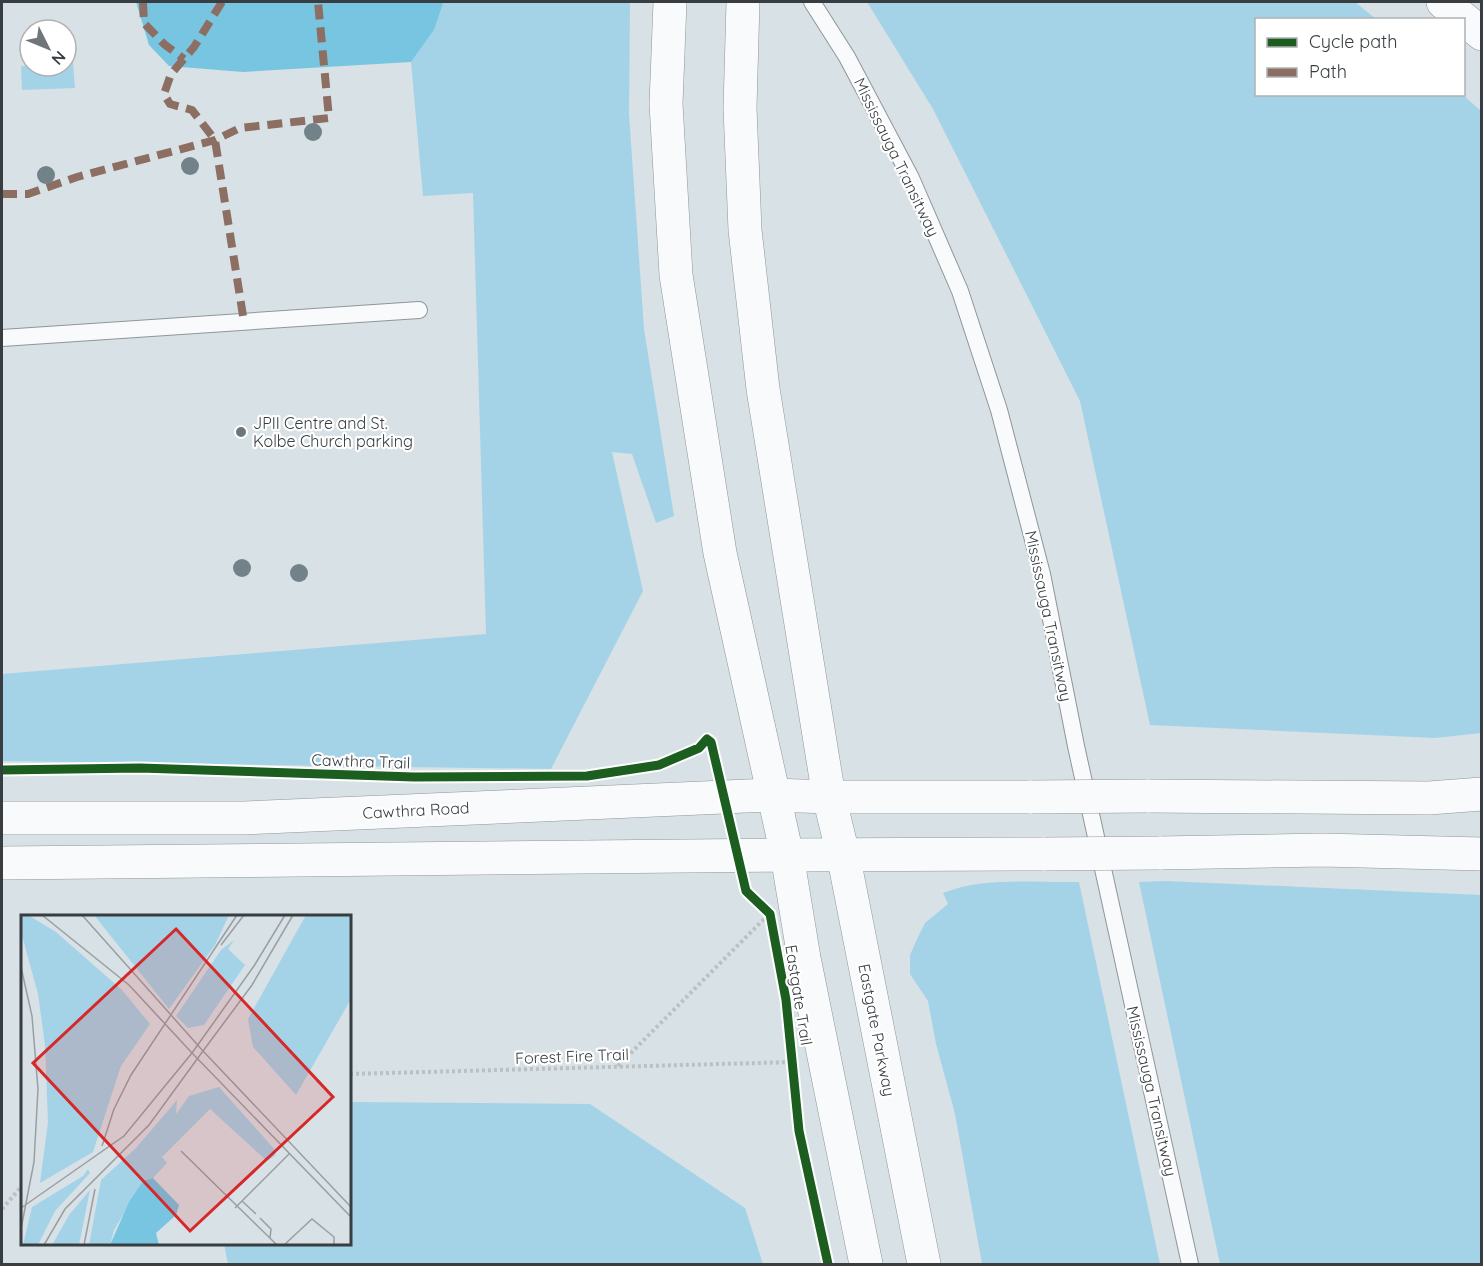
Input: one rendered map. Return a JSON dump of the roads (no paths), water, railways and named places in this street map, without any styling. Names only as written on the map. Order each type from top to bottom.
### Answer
[{"type":"main road","points":[[670,2],[666,104],[676,275],[720,553],[787,855],[804,958],[866,1264]]},
{"type":"main road","name":"Eastgate Parkway","points":[[743,2],[740,108],[745,230],[763,389],[830,797],[924,1264]]},
{"type":"main road","points":[[1443,2],[1462,18]]},
{"type":"main road","points":[[1465,20],[1482,34]]},
{"type":"main road","name":"Cawthra Road","points":[[2,818],[244,818],[772,795],[1429,798],[1482,794]]},
{"type":"main road","points":[[2,863],[1322,850],[1482,854]]},
{"type":"lane","name":"Mississauga Transitway","points":[[812,2],[847,57],[910,178],[960,291],[999,410],[1042,574],[1083,780],[1190,1264]]},
{"type":"lane","points":[[2,338],[419,310]]},
{"type":"place","name":"JPII Centre and St. Kolbe Church parking","points":[[241,432]]}]
